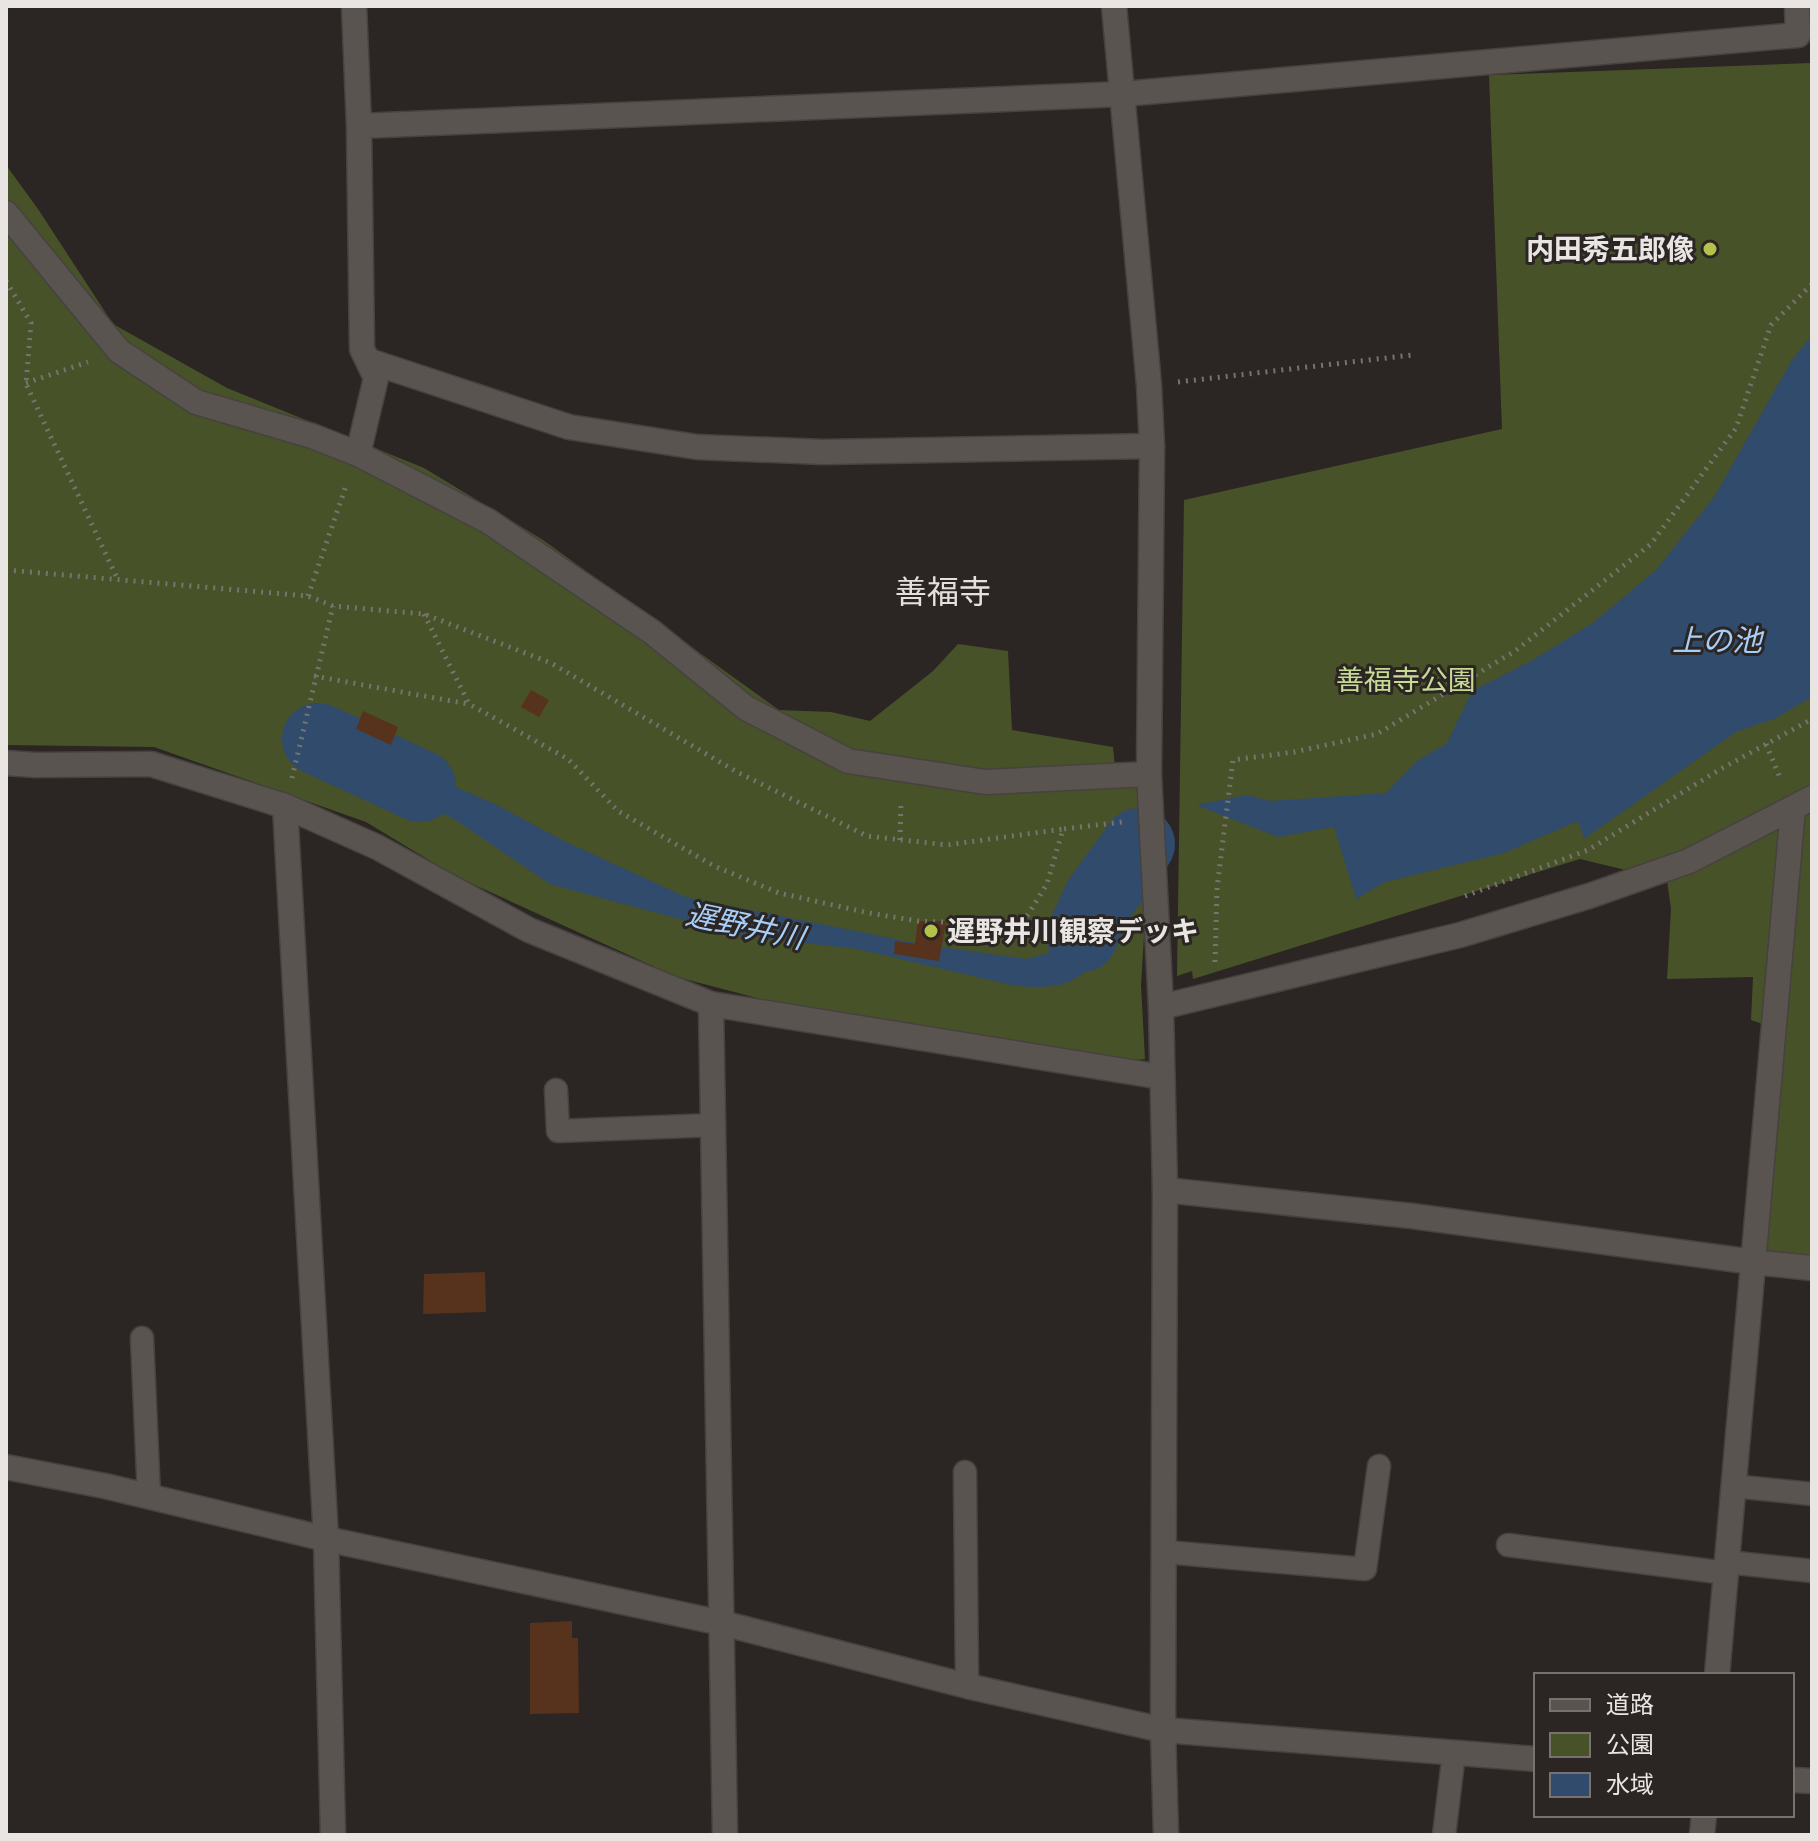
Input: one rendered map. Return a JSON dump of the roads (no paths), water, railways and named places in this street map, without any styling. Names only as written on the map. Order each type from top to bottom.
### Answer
[{"type":"street","points":[[354,6],[362,349],[376,378],[358,454]]},
{"type":"street","points":[[1114,6],[1152,446],[1149,774],[1161,1007],[1165,1190],[1163,1730],[1166,1835]]},
{"type":"street","points":[[359,126],[1123,94],[1798,35],[1797,6]]},
{"type":"street","points":[[6,213],[119,351],[196,402],[312,436],[358,454],[488,521],[652,632],[746,708],[848,761],[985,782],[1149,774]]},
{"type":"street","points":[[369,361],[569,427],[697,447],[823,452],[1152,446]]},
{"type":"street","points":[[6,763],[151,764],[285,806],[377,847],[529,930],[711,1004],[1162,1077]]},
{"type":"street","points":[[1161,1007],[1460,935],[1589,896],[1689,861],[1802,803]]},
{"type":"street","points":[[1717,1673],[1753,1262],[1802,803]]},
{"type":"street","points":[[285,806],[326,1539],[333,1835]]},
{"type":"street","points":[[711,1004],[725,1835]]},
{"type":"street","points":[[1165,1190],[1412,1216],[1812,1268]]},
{"type":"street","points":[[6,1467],[722,1623],[967,1686],[1163,1730],[1534,1759]]},
{"type":"lane","points":[[556,1090],[558,1131],[714,1125]]},
{"type":"lane","points":[[142,1338],[149,1497]]},
{"type":"lane","points":[[1165,1552],[1365,1569],[1379,1466]]},
{"type":"lane","points":[[965,1472],[967,1686]]},
{"type":"lane","points":[[1733,1486],[1812,1494]]},
{"type":"lane","points":[[1508,1545],[1726,1568],[1812,1571]]},
{"type":"lane","points":[[1444,1835],[1454,1753]]},
{"type":"water","name":"上の池","points":[[1812,335],[1812,697],[1776,718],[1736,732],[1584,839],[1578,821],[1504,853],[1385,882],[1356,899],[1334,827],[1278,837],[1196,805],[1247,795],[1271,801],[1386,793],[1417,761],[1447,743],[1472,691],[1533,660],[1594,622],[1656,570],[1714,497],[1792,360]]},
{"type":"water","points":[[334,734],[497,805],[564,841],[686,897],[920,944],[1027,959],[1048,953],[1064,937],[1101,874],[1131,842],[1142,871],[1125,880],[1118,889],[1103,945],[1086,971],[1074,979],[1046,987],[1011,985],[858,949],[742,936],[550,884],[454,819],[324,753]]},
{"type":"waterway","name":"遅野井川","points":[[318,739],[420,786]]},
{"type":"waterway","name":"遅野井川","points":[[1082,936],[1099,899],[1139,844]]},
{"type":"place","name":"内田秀五郎像","points":[[1710,249]]},
{"type":"place","name":"遅野井川観察デッキ","points":[[931,931]]},
{"type":"district","name":"善福寺","points":[[943,592]]},
{"type":"park label","name":"善福寺公園","points":[[1406,680]]}]
